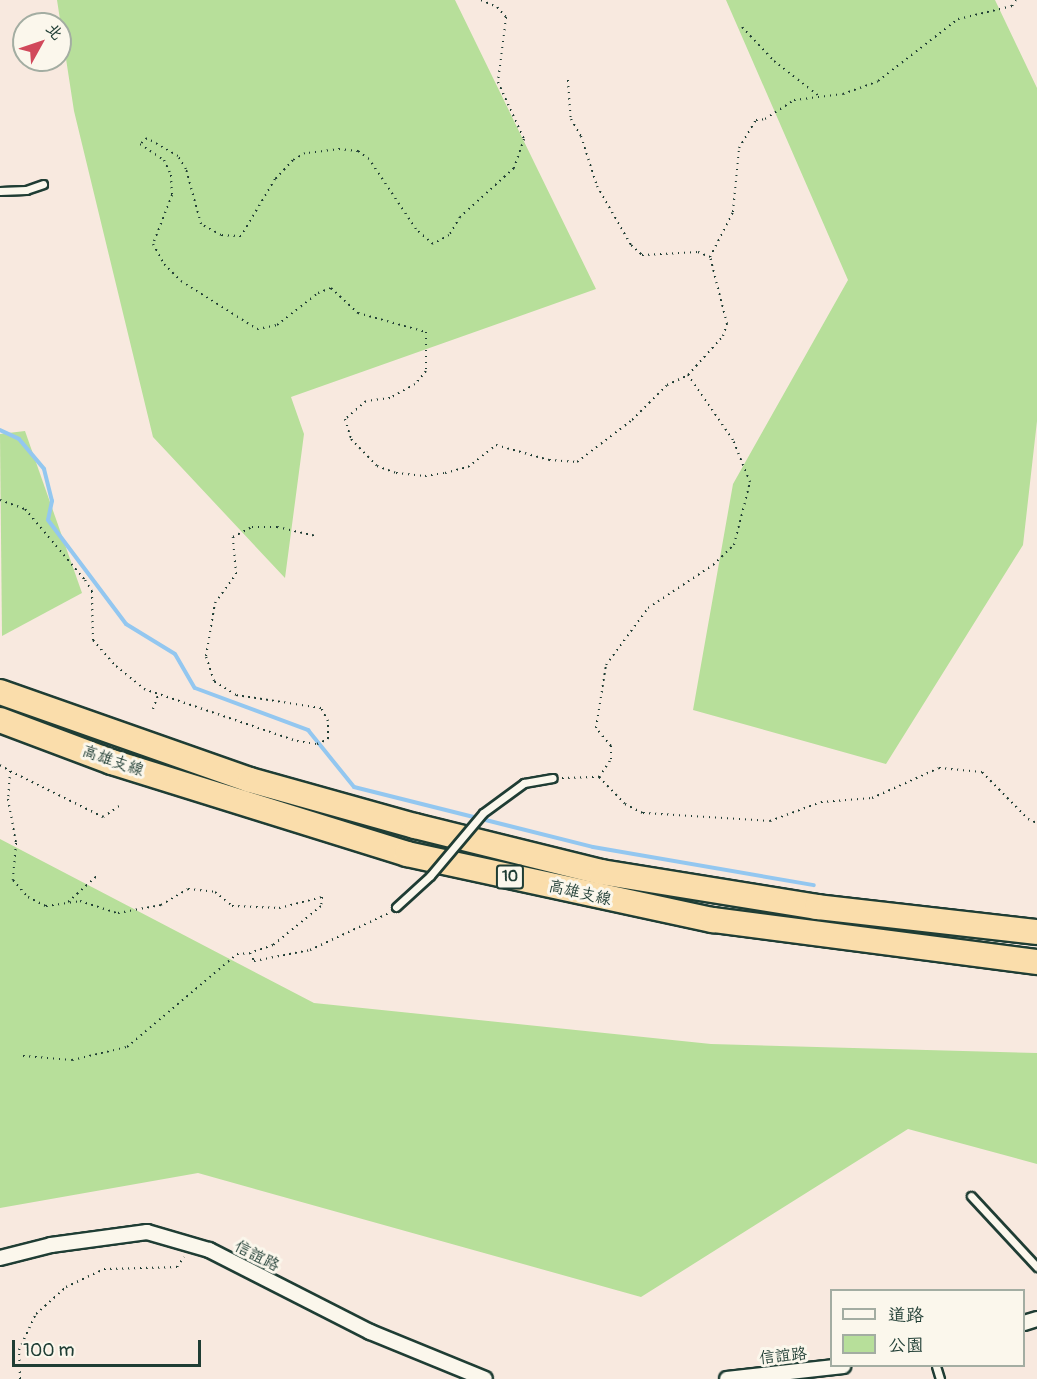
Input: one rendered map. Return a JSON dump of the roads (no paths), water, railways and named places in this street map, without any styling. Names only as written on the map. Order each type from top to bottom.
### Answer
[{"type":"highway","name":"高雄支線","points":[[0,692],[250,780],[415,826],[600,872],[817,907],[1037,932]]},
{"type":"highway","name":"高雄支線","points":[[0,720],[112,762],[419,856],[736,924],[1037,962]]},
{"type":"street","name":"信誼路","points":[[0,1258],[51,1245],[147,1232],[193,1246],[370,1332],[485,1379]]},
{"type":"street","name":"信誼路","points":[[727,1379],[830,1367]]},
{"type":"lane","points":[[0,191],[26,190],[43,184]]},
{"type":"lane","points":[[396,907],[430,876],[483,813],[524,783],[553,778]]},
{"type":"lane","points":[[971,1196],[1037,1268]]},
{"type":"waterway","points":[[0,430],[19,439],[44,469],[52,501],[48,520],[126,624],[175,654],[195,688],[308,730],[354,787],[593,847],[814,885]]}]
